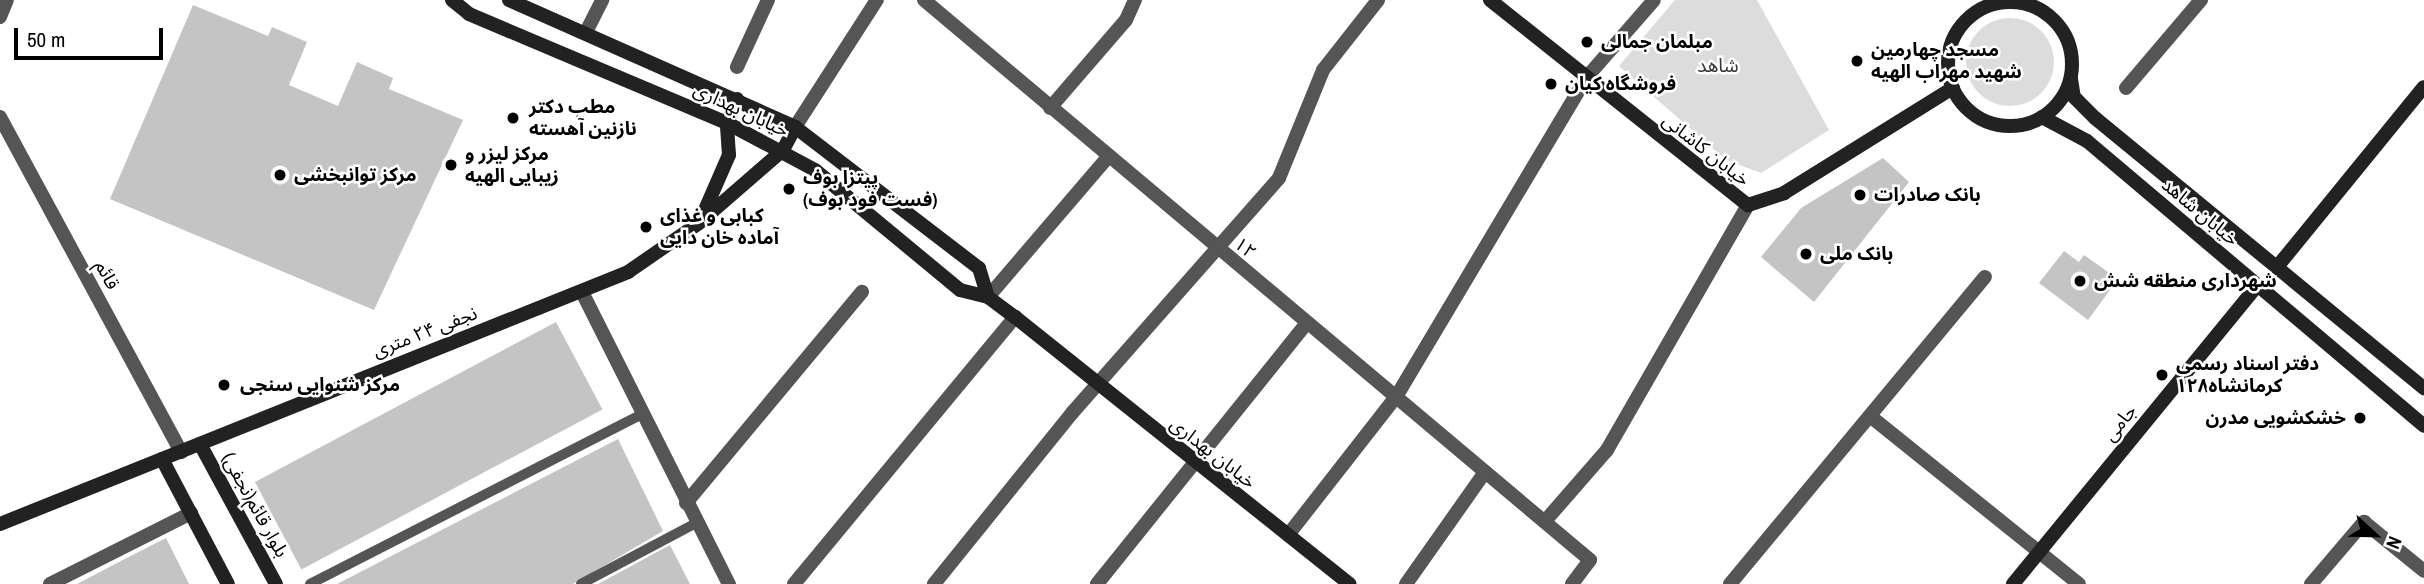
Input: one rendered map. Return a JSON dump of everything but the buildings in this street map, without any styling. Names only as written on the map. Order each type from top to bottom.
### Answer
[{"type":"street","points":[[0,17],[7,0]]},
{"type":"street","name":"خیابان بهداری","points":[[452,0],[469,14],[727,123],[783,150],[960,290],[988,297],[1015,317],[1194,465],[1350,584]]},
{"type":"street","name":"خیابان بهداری","points":[[509,0],[795,127],[979,268],[988,297]]},
{"type":"street","points":[[586,32],[602,0]]},
{"type":"street","points":[[737,67],[768,0]]},
{"type":"street","points":[[783,150],[877,0]]},
{"type":"street","name":"۱۲","points":[[924,0],[1218,251],[1546,520],[1590,560],[1572,584]]},
{"type":"street","points":[[1050,108],[1126,20],[1135,0]]},
{"type":"street","points":[[934,584],[1098,383],[1218,251],[1279,178],[1323,70],[1378,0]]},
{"type":"street","name":"خیابان کاشانی","points":[[1490,0],[1748,205],[1784,193],[1953,88]]},
{"type":"street","points":[[1288,535],[1396,397],[1586,78],[1654,0]]},
{"type":"street","points":[[2126,88],[2202,0]]},
{"type":"street","points":[[2026,1],[2064,32],[2071,79],[2042,117],[1998,125],[1971,112],[1953,88],[1948,58],[1959,29],[1996,3],[2026,1]]},
{"type":"street","name":"خیابان شاهد","points":[[2071,79],[2074,97],[2095,117],[2424,387]]},
{"type":"street","points":[[2277,267],[2424,87]]},
{"type":"street","points":[[699,223],[729,155],[727,123],[737,99]]},
{"type":"street","name":"قائم","points":[[0,117],[181,452]]},
{"type":"street","name":"خیابان شاهد","points":[[2042,117],[2087,141],[2424,426]]},
{"type":"street","name":"نجفی ۲۴ متری","points":[[0,524],[583,294],[699,223],[783,150]]},
{"type":"street","points":[[988,297],[1108,158]]},
{"type":"street","points":[[1546,520],[1607,450],[1748,205]]},
{"type":"street","points":[[1730,584],[1985,277]]},
{"type":"street","name":"جامی","points":[[2013,584],[2257,286]]},
{"type":"street","points":[[685,503],[862,292]]},
{"type":"street","points":[[583,294],[640,415],[729,584]]},
{"type":"street","points":[[794,584],[1015,317]]},
{"type":"street","points":[[1097,584],[1307,323]]},
{"type":"street","points":[[1870,416],[2079,584]]},
{"type":"street","name":"بلوار قائم(نجفی)","points":[[200,444],[276,584]]},
{"type":"street","points":[[162,459],[228,584]]},
{"type":"street","points":[[1406,584],[1485,472]]},
{"type":"street","points":[[50,584],[191,513]]},
{"type":"street","points":[[2311,584],[2364,522],[2424,571]]},
{"type":"lane","points":[[310,584],[640,415]]},
{"type":"lane","points":[[582,584],[696,523]]},
{"type":"green space","name":"شاهد","points":[[1675,0],[1757,0],[1829,130],[1761,173],[1726,160],[1619,66]]},
{"type":"green space","points":[[2010,18],[2027,21],[2041,31],[2051,45],[2054,62],[2051,79],[2041,93],[2027,103],[2010,106],[1993,103],[1979,93],[1969,79],[1966,62],[1969,45],[1979,31],[1993,21]]},
{"type":"place","name":"مبلمان جمالی","points":[[1587,42]]},
{"type":"place","name":"مسجد چهارمین شهید مهراب الهیه","points":[[1857,61]]},
{"type":"place","name":"فروشگاه کیان","points":[[1551,84]]},
{"type":"place","name":"مطب دکتر نازنین آهسته","points":[[513,118]]},
{"type":"place","name":"مرکز لیزر و زیبایی الهیه","points":[[451,165]]},
{"type":"place","name":"مرکز توانبخشی","points":[[280,175]]},
{"type":"place","name":"پیتزا بوف (فست فود بوف)","points":[[789,189]]},
{"type":"place","name":"بانک صادرات","points":[[1860,195]]},
{"type":"place","name":"کبابی و غذای آماده خان دایی","points":[[646,227]]},
{"type":"place","name":"بانک ملی","points":[[1806,254]]},
{"type":"place","name":"شهرداری منطقه شش","points":[[2080,281]]},
{"type":"place","name":"دفتر اسناد رسمی ۱۲۸کرمانشاه","points":[[2162,375]]},
{"type":"place","name":"مرکز شنوایی سنجی","points":[[224,385]]},
{"type":"place","name":"خشکشویی مدرن","points":[[2360,418]]}]
